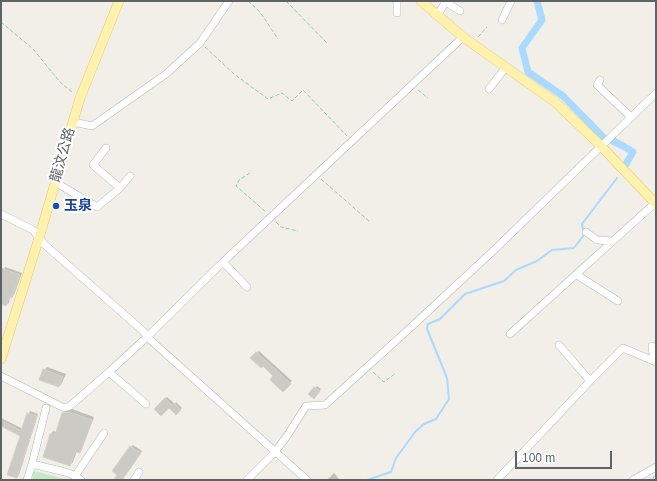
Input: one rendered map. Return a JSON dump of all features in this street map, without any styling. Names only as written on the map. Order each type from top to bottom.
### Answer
[{"type":"main road","name":"龍汶公路","points":[[1,359],[39,238],[80,98],[119,1]]},
{"type":"main road","points":[[421,1],[472,44],[555,102],[601,146],[655,204]]},
{"type":"street","points":[[73,122],[92,126],[166,74],[200,42],[229,1]]},
{"type":"street","points":[[397,1],[397,13]]},
{"type":"street","points":[[502,20],[511,1]]},
{"type":"street","points":[[437,16],[446,2],[460,11]]},
{"type":"street","points":[[1,376],[64,408],[70,406],[109,372],[222,262],[463,37]]},
{"type":"street","points":[[488,89],[506,67]]},
{"type":"street","points":[[600,80],[597,85],[631,117]]},
{"type":"street","points":[[247,480],[275,452],[306,406],[325,405],[481,262],[656,94]]},
{"type":"street","points":[[106,148],[93,165],[120,188]]},
{"type":"street","points":[[55,182],[97,207],[120,188],[130,176]]},
{"type":"street","points":[[510,334],[655,204]]},
{"type":"street","points":[[1,214],[32,230],[39,238],[307,480]]},
{"type":"street","points":[[586,232],[597,240],[612,241]]},
{"type":"street","points":[[222,262],[247,287]]},
{"type":"street","points":[[577,275],[618,301]]},
{"type":"street","points":[[559,345],[590,381]]},
{"type":"street","points":[[652,346],[655,362]]},
{"type":"street","points":[[497,480],[623,348],[655,362]]},
{"type":"street","points":[[109,372],[146,404]]},
{"type":"street","points":[[27,480],[46,408]]},
{"type":"street","points":[[32,464],[78,478],[104,433]]},
{"type":"street","points":[[633,480],[656,467]]},
{"type":"street","points":[[134,480],[139,472]]},
{"type":"path","points":[[248,1],[260,12],[278,39]]},
{"type":"path","points":[[286,1],[327,43]]},
{"type":"path","points":[[1,22],[33,49],[60,82],[80,98]]},
{"type":"path","points":[[472,44],[487,27]]},
{"type":"path","points":[[200,42],[234,74],[268,100],[282,93],[292,101],[303,90],[352,141]]},
{"type":"path","points":[[412,85],[428,98]]},
{"type":"path","points":[[250,173],[239,180],[236,186],[281,227],[298,231]]},
{"type":"path","points":[[316,174],[370,222]]},
{"type":"path","points":[[367,367],[384,382],[396,374]]},
{"type":"green space","points":[[34,471],[69,480],[32,480]]},
{"type":"building","points":[[1,268],[20,275],[12,298],[9,297],[6,306],[1,304]]},
{"type":"building","points":[[256,352],[291,384],[283,392],[270,380],[273,376],[263,366],[261,368],[250,358]]},
{"type":"building","points":[[43,369],[63,377],[59,387],[39,380]]},
{"type":"building","points":[[314,387],[320,391],[314,399],[308,394]]},
{"type":"building","points":[[165,398],[172,405],[174,403],[181,410],[176,415],[169,408],[161,416],[154,409]]},
{"type":"building","points":[[69,412],[92,420],[80,453],[75,452],[70,466],[43,457],[50,434],[55,435],[62,413]]},
{"type":"building","points":[[27,413],[37,416],[17,478],[7,475],[20,436],[1,426],[1,420],[21,431]]},
{"type":"building","points":[[130,446],[141,453],[122,480],[113,480],[117,475],[112,471]]},
{"type":"waterway","points":[[537,1],[542,20],[522,48],[528,72],[563,96],[603,137]]},
{"type":"waterway","points":[[613,141],[633,152],[626,164]]},
{"type":"waterway","points":[[367,480],[391,472],[396,458],[415,432],[424,424],[436,419],[449,399],[447,378],[427,329],[428,324],[440,319],[465,294],[504,281],[516,270],[537,261],[552,250],[574,248],[584,235],[582,224],[617,178]]},
{"type":"place","name":"玉泉","points":[[56,206]]}]
